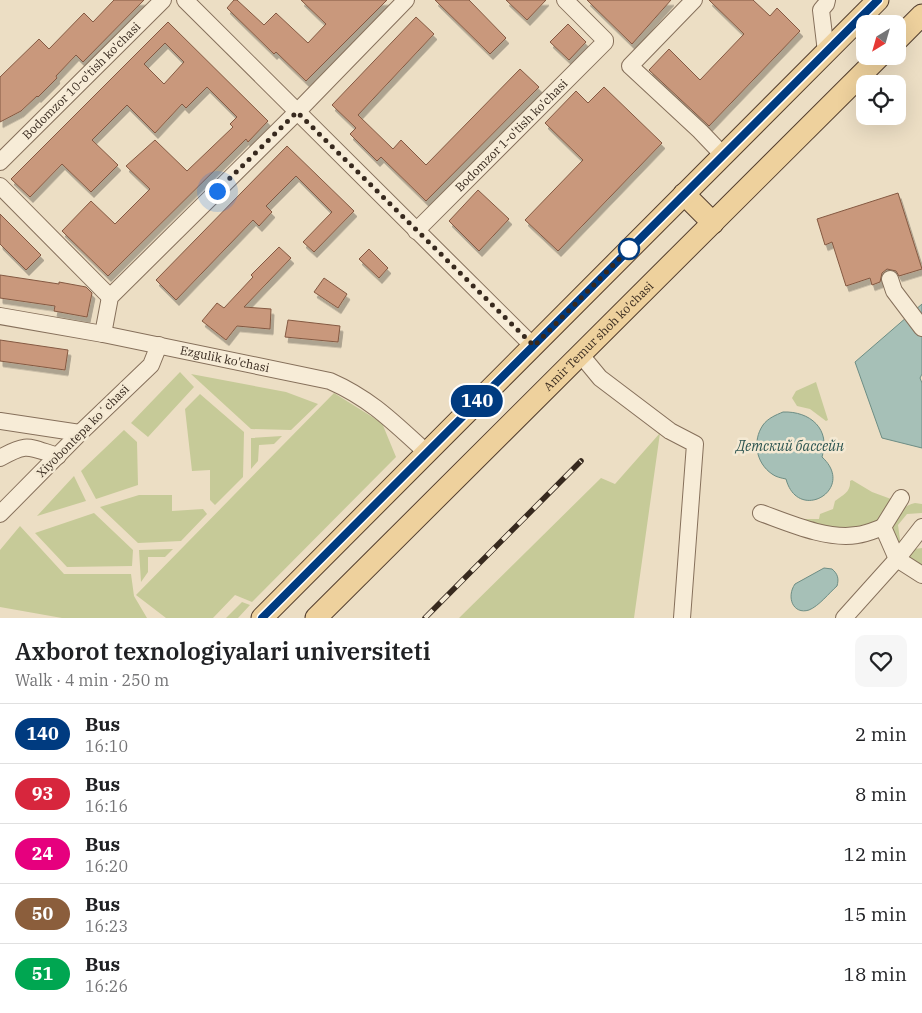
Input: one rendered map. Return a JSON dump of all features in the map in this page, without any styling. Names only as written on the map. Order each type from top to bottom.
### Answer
[{"type":"main road","points":[[262,618],[534,346],[722,154],[878,0]]},
{"type":"main road","points":[[906,31],[922,15]]},
{"type":"main road","name":"Amir Temur shoh ko'chasi","points":[[316,618],[871,65]]},
{"type":"main road","points":[[684,194],[714,223]]},
{"type":"street","name":"Bodomzor 10-o'tish ko'chasi","points":[[0,162],[163,0]]},
{"type":"street","points":[[185,0],[534,346]]},
{"type":"street","points":[[103,334],[110,297],[297,112],[406,0]]},
{"type":"street","name":"Bodomzor 1-o'tish ko'chasi","points":[[416,231],[605,40],[565,0]]},
{"type":"street","points":[[694,0],[630,66],[722,154]]},
{"type":"street","points":[[826,52],[821,10],[827,0]]},
{"type":"street","points":[[0,186],[110,297]]},
{"type":"street","points":[[892,285],[922,328]]},
{"type":"street","name":"Ezgulik ko'chasi","points":[[0,316],[159,345],[330,382],[360,396],[376,407],[426,452]]},
{"type":"street","name":"Xiyobontepa koʻchasi","points":[[0,514],[151,365],[159,345]]},
{"type":"street","points":[[581,355],[600,378],[670,431],[695,444],[682,618]]},
{"type":"street","points":[[0,421],[80,433]]},
{"type":"street","points":[[0,458],[21,447],[28,447],[58,456]]},
{"type":"street","points":[[761,513],[797,526],[836,536],[857,535],[883,527],[901,498]]},
{"type":"street","points":[[883,527],[897,558],[922,575]]},
{"type":"street","points":[[844,618],[922,527]]},
{"type":"green space","points":[[180,372],[194,387],[148,437],[131,423]]},
{"type":"green space","points":[[191,374],[286,392],[318,404],[291,430],[251,429]]},
{"type":"green space","points":[[816,382],[828,420],[826,421],[810,409],[797,406],[792,398],[796,391]]},
{"type":"green space","points":[[334,393],[382,423],[396,457],[252,602],[235,595],[213,618],[166,618],[136,595]]},
{"type":"green space","points":[[200,394],[244,432],[243,477],[215,505],[210,500],[210,470],[192,471],[185,409]]},
{"type":"green space","points":[[124,430],[137,442],[138,485],[96,499],[81,471]]},
{"type":"green space","points":[[660,433],[634,618],[459,618],[601,478],[615,484]]},
{"type":"green space","points":[[282,436],[274,444],[259,445],[258,461],[251,469],[251,438]]},
{"type":"green space","points":[[74,476],[86,501],[37,516]]},
{"type":"green space","points":[[852,480],[872,492],[891,499],[878,526],[848,532],[803,524],[804,519],[819,519],[820,514],[833,509],[835,501],[848,491],[850,481]]},
{"type":"green space","points":[[139,495],[172,495],[172,511],[203,509],[207,514],[181,541],[138,543],[100,507]]},
{"type":"green space","points":[[910,504],[922,504],[922,513],[907,514],[898,525],[902,542],[900,552],[892,536],[891,528],[898,514]]},
{"type":"green space","points":[[94,513],[133,550],[132,566],[67,567],[35,533]]},
{"type":"green space","points":[[20,526],[64,574],[131,574],[134,596],[147,618],[62,618],[0,607],[0,550]]},
{"type":"green space","points":[[922,548],[922,565],[904,556],[914,549]]},
{"type":"green space","points":[[173,549],[165,557],[148,557],[148,572],[141,582],[139,550]]},
{"type":"green space","points":[[242,602],[250,605],[238,618],[226,618]]},
{"type":"water","points":[[922,304],[922,374],[920,378],[922,383],[922,448],[882,438],[855,362]]},
{"type":"water","name":"Детский бассейн","points":[[783,412],[793,412],[810,418],[821,430],[824,438],[822,457],[831,469],[833,480],[829,490],[822,497],[812,500],[802,499],[792,492],[786,479],[772,474],[759,458],[757,445],[763,425],[767,420]]},
{"type":"water","points":[[824,568],[832,569],[836,573],[838,579],[837,586],[813,608],[803,611],[799,610],[791,599],[792,589],[795,584]]},
{"type":"building","points":[[114,0],[144,0],[83,62],[76,55],[38,97],[21,111],[0,122],[0,77],[39,39],[49,49],[84,13],[93,22]]},
{"type":"building","points":[[234,0],[237,0],[264,25],[276,13],[308,43],[326,24],[301,0],[387,0],[306,81],[276,52],[274,54],[227,8]]},
{"type":"building","points":[[435,0],[469,0],[506,38],[490,54]]},
{"type":"building","points":[[506,0],[546,0],[527,20]]},
{"type":"building","points":[[587,0],[671,0],[632,44]]},
{"type":"building","points":[[709,0],[753,0],[770,16],[777,8],[800,31],[709,126],[649,70],[669,49],[700,80],[744,34]]},
{"type":"building","points":[[416,17],[434,34],[358,115],[393,149],[401,140],[426,165],[520,69],[539,87],[426,201],[381,157],[377,161],[350,134],[356,128],[332,105]]},
{"type":"building","points":[[168,22],[268,121],[248,142],[246,139],[108,276],[62,231],[91,201],[115,224],[150,189],[126,166],[155,140],[187,171],[233,127],[230,124],[237,117],[207,87],[186,108],[182,104],[155,133],[127,105],[92,140],[118,165],[91,192],[62,164],[30,197],[11,179]],"holes":[[[165,43],[184,62],[164,84],[144,64]]]},
{"type":"building","points":[[568,24],[586,42],[569,60],[550,42]]},
{"type":"building","points":[[604,87],[662,143],[558,251],[525,220],[583,160],[545,123],[576,91],[588,103]]},
{"type":"building","points":[[287,146],[354,211],[314,252],[303,242],[332,212],[296,176],[266,206],[272,212],[259,226],[253,220],[176,300],[156,280]]},
{"type":"building","points":[[478,190],[509,219],[479,251],[449,221]]},
{"type":"building","points":[[898,193],[922,269],[899,276],[896,271],[887,269],[882,273],[880,282],[872,285],[870,278],[846,286],[832,242],[825,245],[817,219]]},
{"type":"building","points":[[0,214],[41,255],[26,270],[0,244]]},
{"type":"building","points":[[279,247],[291,258],[244,307],[271,309],[270,329],[237,326],[226,340],[202,321],[217,303],[224,308],[253,277],[251,275]]},
{"type":"building","points":[[369,249],[388,268],[379,278],[359,259]]},
{"type":"building","points":[[0,275],[86,287],[92,293],[87,317],[54,311],[55,306],[0,298]]},
{"type":"building","points":[[324,278],[347,294],[338,308],[314,292]]},
{"type":"building","points":[[288,320],[340,326],[338,342],[285,337]]},
{"type":"building","points":[[0,340],[68,350],[65,370],[0,361]]},
{"type":"railway","points":[[425,618],[581,461]]},
{"type":"bus line","name":"140","points":[[262,618],[878,0]]},
{"type":"route","points":[[217,191],[297,112],[534,346],[629,249]]}]
